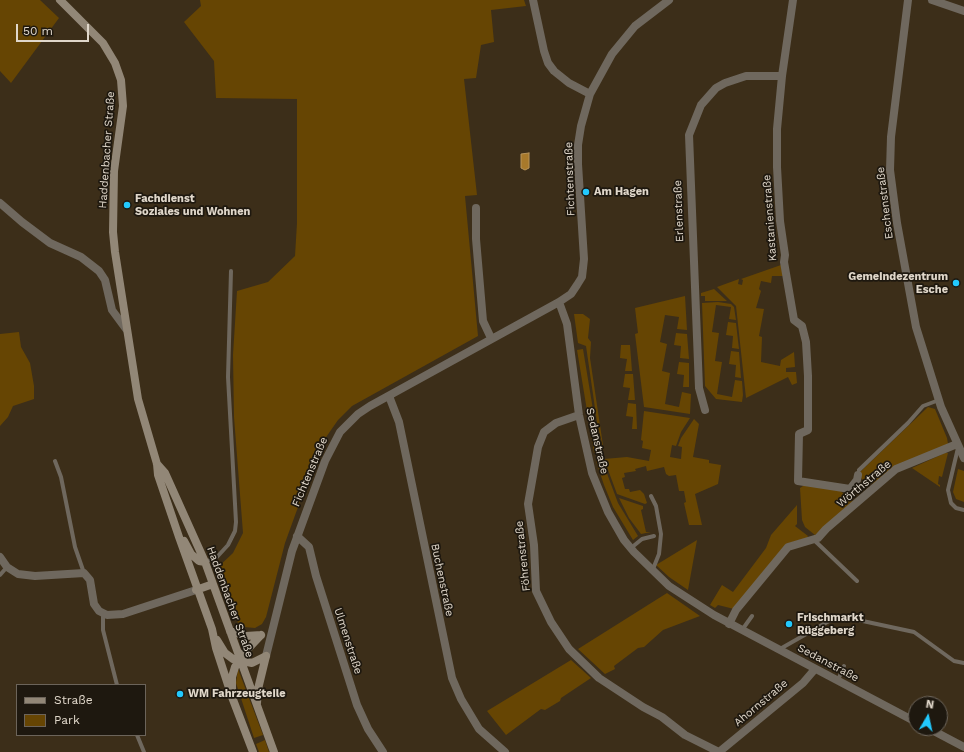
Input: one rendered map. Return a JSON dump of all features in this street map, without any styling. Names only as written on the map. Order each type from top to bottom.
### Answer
[{"type":"main road","name":"Haddenbacher Straße","points":[[60,0],[103,43],[115,63],[121,80],[123,106],[114,171],[113,217],[115,252],[138,399],[157,464],[158,475],[196,590],[213,633],[216,648],[232,697],[253,752]]},
{"type":"main road","name":"Haddenbacher Straße","points":[[157,464],[165,473],[205,562],[274,752]]},
{"type":"main road","points":[[179,537],[185,542],[191,554],[199,561],[205,562]]},
{"type":"main road","points":[[196,590],[213,584]]},
{"type":"main road","points":[[230,631],[246,636],[261,635]]},
{"type":"main road","points":[[213,633],[225,653],[233,659],[252,663],[266,656]]},
{"type":"main road","points":[[232,697],[233,674],[245,652],[261,635]]},
{"type":"main road","points":[[257,707],[258,689],[266,656]]},
{"type":"street","points":[[533,0],[548,63],[554,71],[569,83],[590,94]]},
{"type":"street","name":"Fichtenstraße","points":[[266,656],[273,623],[297,536],[325,461],[340,432],[358,414],[491,338],[559,302],[571,294],[582,277],[584,267],[578,145],[581,126],[590,94],[612,54],[635,26],[669,0]]},
{"type":"street","name":"Kastanienstraße","points":[[793,0],[782,76],[777,137],[780,221],[785,255],[784,262],[794,320],[802,326],[806,342],[808,376],[808,430],[799,434],[798,481],[850,489],[857,480],[858,472]]},
{"type":"street","name":"Eschenstraße","points":[[908,0],[891,137],[890,170],[897,223],[916,327],[939,400]]},
{"type":"street","points":[[932,0],[964,11]]},
{"type":"street","name":"Erlenstraße","points":[[705,410],[698,381],[689,135],[701,104],[716,88],[746,76],[782,76]]},
{"type":"street","points":[[0,203],[22,222],[50,242],[81,258],[99,271],[105,280],[112,310],[126,329]]},
{"type":"street","points":[[476,208],[476,239],[483,321],[491,338]]},
{"type":"street","name":"Sedanstraße","points":[[559,302],[567,324],[579,415],[588,459],[596,484],[608,512],[631,548],[652,572],[682,595],[729,624],[908,718]]},
{"type":"street","name":"Buchenstraße","points":[[389,396],[399,422],[452,678],[461,699],[479,729],[505,752]]},
{"type":"street","points":[[939,400],[957,446],[964,458]]},
{"type":"street","name":"Föhrenstraße","points":[[579,415],[556,423],[544,432],[538,447],[528,504],[534,545],[536,591],[551,622],[569,649],[599,678],[643,707],[662,717],[685,735],[719,752]]},
{"type":"street","name":"Wörthstraße","points":[[814,540],[896,469],[957,446]]},
{"type":"street","name":"Ulmenstraße","points":[[297,536],[309,547],[357,705],[368,729],[383,752]]},
{"type":"street","points":[[729,624],[736,610],[788,547],[814,540]]},
{"type":"street","points":[[0,558],[7,567],[18,574],[84,573],[90,580],[94,604],[99,611],[112,616],[123,614],[196,590]]},
{"type":"street","name":"Fichtenstraße","points":[[261,635],[273,623]]},
{"type":"street","name":"Ahornstraße","points":[[719,752],[803,683],[815,669]]},
{"type":"street","points":[[943,736],[964,747]]},
{"type":"lane","points":[[205,562],[217,557],[228,545],[236,531],[228,377],[231,271]]},
{"type":"lane","points":[[858,472],[908,423],[923,406],[939,400]]},
{"type":"lane","points":[[964,439],[957,446],[948,490],[951,503],[956,508],[964,510]]},
{"type":"lane","points":[[56,461],[61,477],[75,547],[84,573]]},
{"type":"lane","points":[[651,496],[656,506],[661,534],[659,554],[652,572]]},
{"type":"lane","points":[[631,548],[642,539],[654,536]]},
{"type":"lane","points":[[814,540],[857,581]]},
{"type":"lane","points":[[0,575],[7,567]]},
{"type":"lane","points":[[103,613],[103,630],[117,684]]},
{"type":"lane","points":[[742,630],[752,616]]},
{"type":"lane","points":[[779,650],[829,620],[844,617],[914,632],[954,661],[964,663]]},
{"type":"lane","points":[[838,681],[844,666]]},
{"type":"lane","points":[[137,736],[144,752]]},
{"type":"green space","points":[[0,0],[40,0],[59,18],[11,83],[0,71]]},
{"type":"green space","points":[[200,0],[524,0],[526,6],[491,10],[494,42],[481,45],[476,78],[464,79],[477,195],[465,196],[478,336],[352,406],[338,420],[322,443],[285,543],[266,617],[262,624],[255,628],[244,627],[238,623],[216,569],[233,553],[243,533],[234,417],[233,355],[237,291],[268,282],[295,256],[297,223],[297,99],[216,98],[214,61],[184,22],[201,6]]},
{"type":"green space","points":[[781,265],[783,276],[772,276],[771,283],[761,281],[759,289],[761,291],[756,308],[764,309],[759,336],[762,337],[761,362],[780,366],[781,360],[794,352],[795,367],[786,368],[786,372],[796,372],[797,383],[792,385],[788,377],[746,398],[736,306],[717,287],[739,279],[738,284],[742,285],[743,280],[741,279]]},
{"type":"green space","points":[[714,289],[727,301],[705,301],[705,296],[701,296],[701,293]]},
{"type":"green space","points":[[685,296],[687,330],[677,329],[679,317],[665,315],[660,342],[667,344],[662,371],[670,373],[665,404],[679,407],[682,392],[691,394],[690,414],[644,407],[635,334],[638,333],[635,308]]},
{"type":"green space","points":[[718,302],[731,304],[734,307],[736,320],[729,319],[731,307],[716,305],[712,332],[719,333],[715,361],[722,362],[717,394],[732,397],[735,380],[742,381],[742,402],[716,399],[705,386],[702,303]]},
{"type":"green space","points":[[574,314],[583,314],[590,319],[588,338],[591,342],[590,358],[604,452],[597,422],[586,346],[578,343]]},
{"type":"green space","points":[[728,322],[736,323],[739,349],[732,348],[733,336],[726,335]]},
{"type":"green space","points":[[19,332],[21,347],[30,363],[34,386],[34,399],[13,406],[8,417],[0,426],[0,334]]},
{"type":"green space","points":[[676,333],[687,334],[689,359],[680,358],[681,346],[674,345]]},
{"type":"green space","points":[[621,345],[630,345],[632,371],[625,371],[627,359],[620,358]]},
{"type":"green space","points":[[583,349],[600,452],[594,453],[577,350]]},
{"type":"green space","points":[[731,351],[739,352],[741,378],[735,377],[736,365],[729,364]]},
{"type":"green space","points":[[679,362],[689,363],[689,387],[683,387],[684,375],[677,374]]},
{"type":"green space","points":[[625,374],[633,374],[635,400],[628,400],[630,388],[623,387]]},
{"type":"green space","points":[[628,403],[636,404],[637,429],[632,429],[633,417],[626,416]]},
{"type":"green space","points":[[928,407],[935,409],[948,444],[874,484],[863,480],[859,476],[860,472]]},
{"type":"green space","points":[[644,411],[690,418],[681,432],[676,446],[672,445],[670,457],[681,459],[682,447],[678,446],[681,438],[694,419],[699,424],[693,457],[709,460],[709,463],[721,465],[718,484],[695,494],[702,525],[689,525],[684,503],[686,502],[684,491],[679,491],[676,475],[669,476],[666,474],[664,467],[647,471],[646,466],[635,469],[636,471],[624,473],[625,477],[622,478],[625,489],[629,489],[630,492],[640,490],[644,494],[647,503],[645,504],[617,494],[604,459],[627,457],[649,461],[651,450],[642,448],[643,441],[641,440]]},
{"type":"green space","points":[[948,453],[942,477],[939,476],[938,484],[940,487],[912,468]]},
{"type":"green space","points":[[602,460],[618,503],[638,536],[633,540],[613,507],[604,485],[596,461]]},
{"type":"green space","points":[[958,469],[964,471],[964,502],[956,499],[953,492]]},
{"type":"green space","points":[[806,484],[839,490],[854,502],[820,533],[815,535],[805,527],[802,520],[800,488]]},
{"type":"green space","points":[[619,498],[643,506],[643,509],[641,510],[646,532],[651,532],[641,534],[629,518]]},
{"type":"green space","points":[[797,505],[797,524],[795,526],[808,536],[807,538],[786,544],[734,609],[718,605],[715,608],[710,605],[722,585],[733,592],[766,548],[771,535]]},
{"type":"green space","points":[[697,540],[688,590],[669,577],[656,565]]},
{"type":"green space","points":[[667,593],[700,616],[663,630],[644,647],[638,648],[614,666],[615,669],[605,674],[578,649]]},
{"type":"green space","points":[[571,660],[591,678],[561,698],[560,701],[545,710],[541,709],[506,735],[487,711]]},
{"type":"green space","points":[[238,669],[263,735],[254,738],[236,683]]},
{"type":"green space","points":[[265,740],[269,752],[259,752],[256,744]]},
{"type":"shaded area","points":[[529,153],[529,168],[525,170],[521,168],[521,154]]},
{"type":"place","name":"Am Hagen","points":[[586,192]]},
{"type":"place","name":"Fachdienst Soziales und Wohnen","points":[[127,205]]},
{"type":"place","name":"Gemeindezentrum Esche","points":[[956,283]]},
{"type":"place","name":"Frischmarkt Rüggeberg","points":[[789,624]]},
{"type":"place","name":"WM Fahrzeugteile","points":[[180,694]]}]
